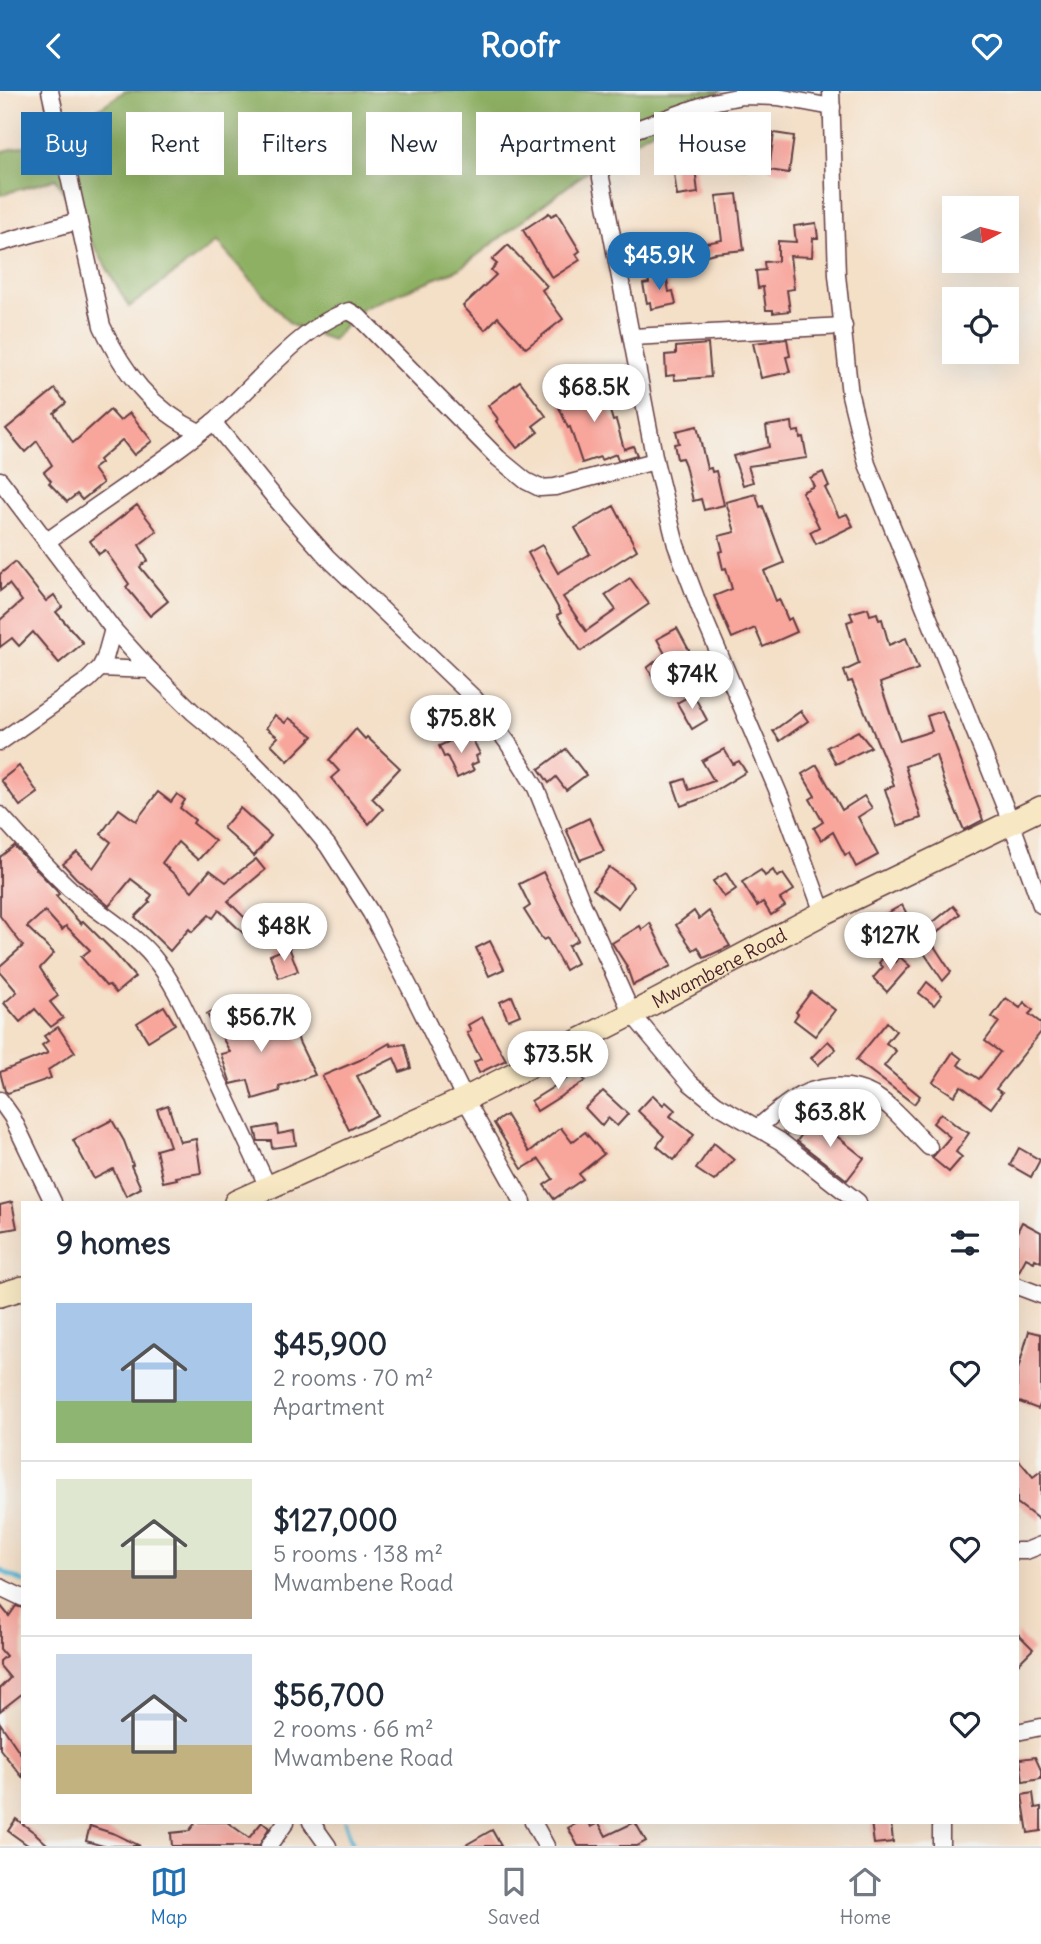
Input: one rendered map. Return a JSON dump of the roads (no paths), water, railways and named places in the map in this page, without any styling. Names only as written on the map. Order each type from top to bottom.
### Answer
[{"type":"street","points":[[50,91],[102,326],[134,383],[155,405],[177,422],[199,432]]},
{"type":"street","points":[[823,913],[782,801],[701,611],[676,545],[654,461],[601,178],[600,152],[614,137],[712,102],[742,96],[831,99],[837,275],[850,395],[867,464],[1011,823],[1041,905]]},
{"type":"street","points":[[0,243],[78,221]]},
{"type":"street","points":[[46,541],[213,422],[289,351],[323,324],[349,311],[359,317],[498,458],[526,481],[540,488],[555,487],[654,461]]},
{"type":"street","points":[[632,337],[844,326]]},
{"type":"street","points":[[213,422],[327,558],[475,699],[508,743],[536,788],[588,916],[632,1014],[691,1083],[716,1104],[780,1141],[857,1201]]},
{"type":"street","points":[[0,480],[113,629],[193,712],[253,761],[328,846],[370,913],[413,993],[464,1100],[522,1201]]},
{"type":"street","points":[[0,742],[88,680],[100,668],[113,629]]},
{"type":"street","points":[[100,668],[150,670]]},
{"type":"street","name":"Mwambene Road","points":[[238,1201],[464,1100],[823,913],[1041,808]]},
{"type":"street","points":[[0,815],[39,860],[70,889],[136,939],[154,958],[189,1020],[268,1187]]},
{"type":"street","points":[[757,1128],[809,1091],[832,1086],[855,1087],[875,1095],[929,1147]]},
{"type":"street","points":[[0,1100],[12,1117],[52,1201]]},
{"type":"street","points":[[1019,1287],[1041,1295]]},
{"type":"street","points":[[0,1295],[21,1289]]},
{"type":"street","points":[[1019,1551],[1041,1545]]},
{"type":"street","points":[[0,1587],[21,1597]]},
{"type":"street","points":[[1019,1732],[1041,1727]]},
{"type":"street","points":[[269,1846],[285,1824]]},
{"type":"street","points":[[312,1824],[328,1846]]},
{"type":"street","points":[[534,1824],[546,1846]]},
{"type":"street","points":[[941,1824],[942,1846]]},
{"type":"waterway","points":[[0,1570],[21,1581]]},
{"type":"waterway","points":[[346,1824],[353,1846]]}]
